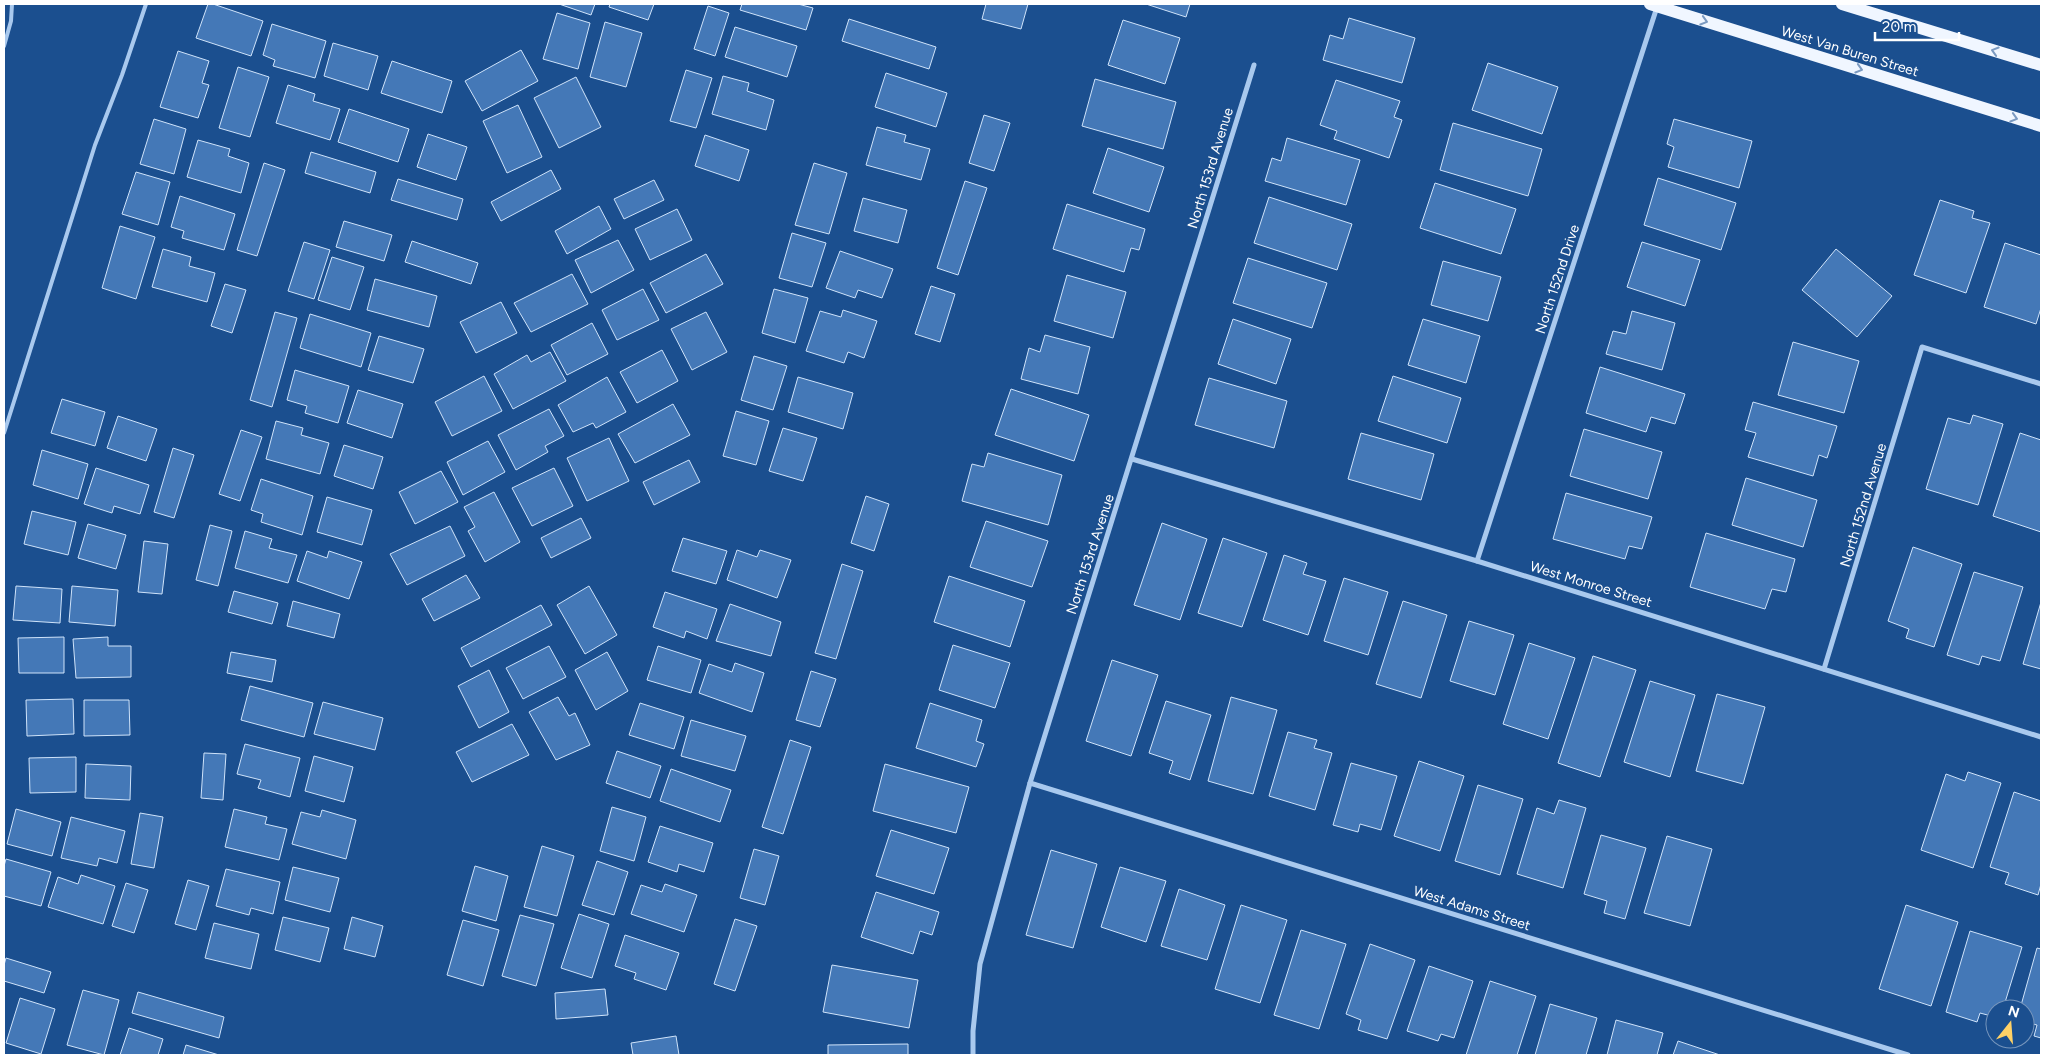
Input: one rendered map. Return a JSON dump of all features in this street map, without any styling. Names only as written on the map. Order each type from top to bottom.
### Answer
[{"type":"main road","points":[[1842,4],[2041,65]]},
{"type":"main road","name":"West Van Buren Street","points":[[1656,5],[2041,126]]},
{"type":"street","name":"North 152nd Drive","points":[[1477,561],[1656,5]]},
{"type":"street","name":"North 153rd Avenue","points":[[973,1055],[973,1031],[980,964],[1030,783],[1254,65]]},
{"type":"street","name":"North 152nd Avenue","points":[[1824,669],[1922,347],[2041,384]]},
{"type":"street","name":"West Monroe Street","points":[[1132,459],[1477,561],[2041,737]]},
{"type":"street","name":"West Adams Street","points":[[1030,783],[1908,1055]]},
{"type":"lane","points":[[4,46],[12,20],[12,4]]},
{"type":"lane","points":[[4,433],[95,145],[122,75],[146,4]]},
{"type":"building","points":[[208,4],[263,21],[251,56],[196,38]]},
{"type":"building","points":[[559,4],[595,4],[591,15]]},
{"type":"building","points":[[610,4],[654,4],[648,20],[609,7]]},
{"type":"building","points":[[742,4],[798,4],[813,8],[806,30],[740,10]]},
{"type":"building","points":[[986,4],[1028,4],[1021,29],[982,19]]},
{"type":"building","points":[[1146,4],[1190,4],[1186,17]]},
{"type":"building","points":[[708,6],[729,13],[715,56],[694,49]]},
{"type":"building","points":[[557,13],[590,23],[578,69],[543,59]]},
{"type":"building","points":[[1349,18],[1415,38],[1402,83],[1323,60],[1330,35],[1343,39]]},
{"type":"building","points":[[849,19],[936,47],[929,69],[842,41]]},
{"type":"building","points":[[1123,20],[1180,38],[1165,84],[1108,65]]},
{"type":"building","points":[[605,22],[642,33],[626,87],[590,77]]},
{"type":"building","points":[[272,24],[326,41],[315,78],[273,66],[275,60],[263,55]]},
{"type":"building","points":[[735,27],[797,46],[787,77],[725,57]]},
{"type":"building","points":[[333,43],[378,56],[368,90],[324,76]]},
{"type":"building","points":[[521,50],[538,81],[482,111],[465,81]]},
{"type":"building","points":[[178,51],[209,61],[202,83],[209,85],[198,118],[160,107]]},
{"type":"building","points":[[392,61],[452,81],[442,113],[381,93]]},
{"type":"building","points":[[1488,63],[1558,87],[1542,134],[1472,110]]},
{"type":"building","points":[[238,67],[269,77],[250,137],[219,128]]},
{"type":"building","points":[[686,70],[712,78],[696,128],[670,121]]},
{"type":"building","points":[[886,73],[947,93],[936,127],[875,107]]},
{"type":"building","points":[[723,76],[749,83],[747,91],[774,100],[766,130],[712,114]]},
{"type":"building","points":[[576,77],[601,127],[559,148],[534,98]]},
{"type":"building","points":[[1095,79],[1176,102],[1163,149],[1082,126]]},
{"type":"building","points":[[1336,80],[1400,101],[1394,117],[1402,120],[1389,158],[1334,139],[1337,131],[1320,125]]},
{"type":"building","points":[[288,85],[315,94],[313,101],[340,109],[330,140],[276,123]]},
{"type":"building","points":[[518,105],[542,157],[507,173],[483,121]]},
{"type":"building","points":[[349,109],[409,129],[398,162],[338,142]]},
{"type":"building","points":[[984,115],[1010,123],[994,171],[969,163]]},
{"type":"building","points":[[154,119],[186,129],[174,174],[140,164]]},
{"type":"building","points":[[1674,119],[1752,141],[1739,188],[1668,167],[1674,147],[1667,144]]},
{"type":"building","points":[[1453,123],[1542,149],[1528,196],[1440,170]]},
{"type":"building","points":[[877,127],[906,135],[904,142],[930,149],[921,180],[866,165]]},
{"type":"building","points":[[428,134],[467,147],[456,180],[417,167]]},
{"type":"building","points":[[705,135],[749,150],[739,181],[695,166]]},
{"type":"building","points":[[1287,138],[1360,160],[1346,205],[1265,181],[1272,158],[1281,161]]},
{"type":"building","points":[[198,140],[230,149],[228,156],[249,163],[241,193],[187,177]]},
{"type":"building","points":[[1108,148],[1164,167],[1149,212],[1093,193]]},
{"type":"building","points":[[311,152],[376,172],[370,193],[305,173]]},
{"type":"building","points":[[264,163],[285,170],[257,256],[237,250]]},
{"type":"building","points":[[814,163],[847,173],[829,234],[795,225]]},
{"type":"building","points":[[551,170],[561,189],[501,221],[491,202]]},
{"type":"building","points":[[136,172],[170,182],[158,225],[122,214]]},
{"type":"building","points":[[1658,178],[1736,203],[1721,250],[1644,225]]},
{"type":"building","points":[[398,179],[463,199],[457,220],[391,200]]},
{"type":"building","points":[[654,180],[664,200],[624,219],[614,199]]},
{"type":"building","points":[[965,181],[987,188],[958,275],[937,268]]},
{"type":"building","points":[[1435,183],[1516,209],[1501,254],[1420,228]]},
{"type":"building","points":[[180,196],[235,214],[224,250],[182,238],[184,231],[171,227]]},
{"type":"building","points":[[1269,197],[1352,224],[1337,270],[1254,243]]},
{"type":"building","points":[[863,198],[907,210],[898,243],[854,231]]},
{"type":"building","points":[[1940,200],[1974,211],[1972,218],[1990,223],[1966,293],[1914,275]]},
{"type":"building","points":[[1067,204],[1145,229],[1139,250],[1131,248],[1124,272],[1053,249]]},
{"type":"building","points":[[599,206],[611,229],[567,254],[555,231]]},
{"type":"building","points":[[677,209],[692,240],[650,260],[635,229]]},
{"type":"building","points":[[344,221],[392,235],[384,261],[336,247]]},
{"type":"building","points":[[120,226],[155,237],[136,299],[102,288]]},
{"type":"building","points":[[792,233],[826,243],[812,287],[779,278]]},
{"type":"building","points":[[618,240],[634,270],[591,293],[575,260]]},
{"type":"building","points":[[412,241],[478,263],[471,284],[405,262]]},
{"type":"building","points":[[304,242],[330,250],[314,299],[288,291]]},
{"type":"building","points":[[1642,242],[1700,260],[1685,306],[1627,287]]},
{"type":"building","points":[[2005,243],[2041,255],[2041,308],[2036,324],[1984,307]]},
{"type":"building","points":[[163,249],[191,257],[189,266],[215,273],[207,302],[152,287]]},
{"type":"building","points":[[1836,249],[1892,296],[1857,337],[1802,290]]},
{"type":"building","points":[[840,251],[893,269],[882,298],[858,290],[855,298],[826,288]]},
{"type":"building","points":[[706,254],[723,284],[666,313],[650,283]]},
{"type":"building","points":[[332,257],[364,267],[350,310],[318,300]]},
{"type":"building","points":[[1248,258],[1327,283],[1312,328],[1233,303]]},
{"type":"building","points":[[1443,261],[1501,277],[1488,321],[1431,305]]},
{"type":"building","points":[[572,274],[588,304],[531,332],[514,303]]},
{"type":"building","points":[[1067,275],[1126,292],[1113,338],[1054,321]]},
{"type":"building","points":[[375,279],[437,296],[429,327],[367,310]]},
{"type":"building","points":[[225,284],[246,290],[232,333],[211,326]]},
{"type":"building","points":[[931,286],[955,294],[940,342],[915,334]]},
{"type":"building","points":[[643,289],[659,320],[617,340],[602,310]]},
{"type":"building","points":[[774,289],[808,298],[795,343],[762,333]]},
{"type":"building","points":[[501,302],[517,333],[476,353],[460,322]]},
{"type":"building","points":[[843,310],[877,321],[864,358],[848,352],[844,363],[806,351],[820,311],[841,317]]},
{"type":"building","points":[[1632,311],[1675,323],[1662,370],[1606,354],[1613,331],[1626,334]]},
{"type":"building","points":[[275,312],[297,318],[272,407],[250,400]]},
{"type":"building","points":[[706,312],[727,352],[692,370],[671,329]]},
{"type":"building","points":[[310,314],[371,333],[361,367],[300,348]]},
{"type":"building","points":[[1233,319],[1291,339],[1276,384],[1218,364]]},
{"type":"building","points":[[1423,319],[1480,336],[1466,383],[1408,365]]},
{"type":"building","points":[[592,323],[608,354],[567,375],[551,345]]},
{"type":"building","points":[[1045,335],[1090,347],[1078,394],[1021,379],[1029,348],[1040,352]]},
{"type":"building","points":[[379,336],[424,349],[413,383],[368,370]]},
{"type":"building","points":[[1793,342],[1859,361],[1844,413],[1778,395]]},
{"type":"building","points":[[662,350],[678,381],[637,403],[620,372]]},
{"type":"building","points":[[550,352],[566,381],[513,409],[494,374],[527,355],[531,362]]},
{"type":"building","points":[[754,356],[787,366],[773,410],[741,400]]},
{"type":"building","points":[[1600,367],[1685,394],[1675,424],[1651,417],[1646,432],[1586,413]]},
{"type":"building","points":[[295,370],[349,386],[338,423],[305,413],[307,406],[287,400]]},
{"type":"building","points":[[484,376],[502,411],[452,436],[435,402]]},
{"type":"building","points":[[1393,376],[1461,398],[1447,443],[1378,421]]},
{"type":"building","points":[[607,377],[626,412],[596,428],[593,423],[573,432],[558,405]]},
{"type":"building","points":[[798,377],[853,393],[843,429],[788,412]]},
{"type":"building","points":[[1209,378],[1287,401],[1274,448],[1195,425]]},
{"type":"building","points":[[1011,389],[1089,415],[1074,461],[995,435]]},
{"type":"building","points":[[358,390],[403,404],[392,438],[347,423]]},
{"type":"building","points":[[62,399],[105,412],[95,446],[51,433]]},
{"type":"building","points":[[1753,402],[1837,426],[1827,458],[1819,455],[1813,476],[1748,457],[1756,433],[1745,430]]},
{"type":"building","points":[[673,404],[690,435],[635,463],[618,434]]},
{"type":"building","points":[[549,409],[564,436],[545,446],[548,452],[516,470],[498,435]]},
{"type":"building","points":[[736,411],[769,421],[756,465],[723,456]]},
{"type":"building","points":[[1973,415],[2003,424],[1978,505],[1926,489],[1948,418],[1970,424]]},
{"type":"building","points":[[118,416],[157,429],[146,461],[107,448]]},
{"type":"building","points":[[276,421],[303,428],[301,435],[329,443],[320,474],[266,459]]},
{"type":"building","points":[[783,428],[817,438],[803,481],[769,471]]},
{"type":"building","points":[[1584,429],[1662,452],[1648,499],[1570,476]]},
{"type":"building","points":[[241,430],[262,437],[240,501],[219,494]]},
{"type":"building","points":[[1361,433],[1434,454],[1421,500],[1348,479]]},
{"type":"building","points":[[2020,433],[2041,440],[2041,532],[1993,516]]},
{"type":"building","points":[[609,438],[629,481],[587,501],[567,458]]},
{"type":"building","points":[[488,441],[505,472],[463,495],[447,462]]},
{"type":"building","points":[[344,445],[383,457],[373,489],[334,476]]},
{"type":"building","points":[[173,448],[194,455],[174,518],[154,512]]},
{"type":"building","points":[[42,450],[88,464],[78,499],[33,485]]},
{"type":"building","points":[[988,453],[1062,475],[1048,525],[962,501],[972,464],[984,467]]},
{"type":"building","points":[[689,460],[700,482],[654,505],[643,482]]},
{"type":"building","points":[[96,468],[149,485],[140,514],[114,506],[112,513],[84,504]]},
{"type":"building","points":[[554,468],[573,506],[532,526],[512,488]]},
{"type":"building","points":[[441,471],[458,502],[415,524],[399,492]]},
{"type":"building","points":[[1746,478],[1817,500],[1803,547],[1732,525]]},
{"type":"building","points":[[261,479],[313,496],[302,535],[261,522],[263,514],[251,510]]},
{"type":"building","points":[[494,492],[520,542],[485,562],[468,531],[475,527],[464,507]]},
{"type":"building","points":[[1566,493],[1652,517],[1642,549],[1629,546],[1625,559],[1553,539]]},
{"type":"building","points":[[866,496],[889,504],[874,551],[851,543]]},
{"type":"building","points":[[327,497],[372,510],[362,545],[317,532]]},
{"type":"building","points":[[32,511],[76,522],[68,555],[24,544]]},
{"type":"building","points":[[581,518],[591,538],[551,558],[541,538]]},
{"type":"building","points":[[986,521],[1048,541],[1032,587],[970,567]]},
{"type":"building","points":[[1162,523],[1207,539],[1180,620],[1134,605]]},
{"type":"building","points":[[88,524],[126,535],[116,569],[78,558]]},
{"type":"building","points":[[210,525],[232,531],[218,586],[196,580]]},
{"type":"building","points":[[450,526],[465,556],[407,585],[390,554]]},
{"type":"building","points":[[245,531],[272,539],[269,548],[297,555],[288,583],[235,568]]},
{"type":"building","points":[[1706,533],[1795,559],[1786,592],[1772,589],[1765,609],[1690,587]]},
{"type":"building","points":[[683,538],[727,551],[716,584],[672,571]]},
{"type":"building","points":[[1223,538],[1267,553],[1242,627],[1198,613]]},
{"type":"building","points":[[144,541],[168,544],[162,594],[138,592]]},
{"type":"building","points":[[1913,547],[1962,564],[1934,647],[1906,638],[1909,629],[1888,621]]},
{"type":"building","points":[[737,550],[757,557],[760,550],[791,560],[777,598],[727,580]]},
{"type":"building","points":[[307,551],[327,558],[329,551],[362,562],[349,599],[297,581]]},
{"type":"building","points":[[1284,555],[1307,563],[1303,574],[1326,581],[1308,635],[1263,620]]},
{"type":"building","points":[[842,564],[863,571],[836,659],[815,653]]},
{"type":"building","points":[[1974,572],[2023,587],[2000,661],[1982,656],[1979,665],[1947,655]]},
{"type":"building","points":[[466,575],[480,598],[434,621],[422,599]]},
{"type":"building","points":[[949,576],[1025,601],[1010,647],[934,622]]},
{"type":"building","points":[[1344,578],[1388,592],[1368,655],[1324,641]]},
{"type":"building","points":[[16,586],[62,589],[60,623],[13,620]]},
{"type":"building","points":[[72,586],[118,590],[115,626],[69,622]]},
{"type":"building","points":[[589,586],[617,635],[585,654],[557,605]]},
{"type":"building","points":[[234,591],[278,603],[272,624],[228,612]]},
{"type":"building","points":[[665,592],[717,609],[707,639],[686,631],[684,638],[653,627]]},
{"type":"building","points":[[293,601],[340,614],[334,638],[287,626]]},
{"type":"building","points":[[1403,601],[1447,615],[1421,698],[1376,684]]},
{"type":"building","points":[[2041,602],[2041,669],[2023,664]]},
{"type":"building","points":[[730,604],[781,622],[771,656],[716,641]]},
{"type":"building","points":[[541,605],[552,625],[471,667],[461,648]]},
{"type":"building","points":[[1469,621],[1514,635],[1495,695],[1450,681]]},
{"type":"building","points":[[64,637],[64,673],[19,673],[18,638]]},
{"type":"building","points":[[108,637],[108,646],[131,646],[131,677],[76,678],[73,639]]},
{"type":"building","points":[[1529,643],[1575,658],[1548,739],[1503,724]]},
{"type":"building","points":[[953,645],[1010,663],[995,708],[939,690]]},
{"type":"building","points":[[549,646],[566,677],[523,699],[506,668]]},
{"type":"building","points":[[658,646],[701,660],[691,693],[647,680]]},
{"type":"building","points":[[231,652],[276,660],[272,682],[227,673]]},
{"type":"building","points":[[607,652],[628,691],[596,710],[575,670]]},
{"type":"building","points":[[1593,656],[1636,670],[1600,777],[1558,763]]},
{"type":"building","points":[[1112,660],[1158,675],[1131,756],[1086,741]]},
{"type":"building","points":[[735,663],[764,673],[752,712],[699,693],[709,664],[732,672]]},
{"type":"building","points":[[489,670],[509,712],[479,728],[458,686]]},
{"type":"building","points":[[811,671],[836,679],[820,727],[796,720]]},
{"type":"building","points":[[1650,681],[1695,695],[1670,777],[1624,762]]},
{"type":"building","points":[[250,686],[313,703],[304,737],[241,720]]},
{"type":"building","points":[[1717,694],[1765,707],[1743,784],[1696,771]]},
{"type":"building","points":[[558,697],[569,716],[575,713],[590,745],[556,760],[529,712]]},
{"type":"building","points":[[1231,697],[1277,710],[1253,794],[1208,781]]},
{"type":"building","points":[[73,699],[74,734],[27,736],[26,700]]},
{"type":"building","points":[[84,700],[129,700],[130,735],[84,736]]},
{"type":"building","points":[[1166,701],[1211,715],[1190,780],[1169,773],[1173,761],[1149,753]]},
{"type":"building","points":[[323,702],[383,718],[375,750],[314,734]]},
{"type":"building","points":[[640,703],[684,717],[674,749],[629,735]]},
{"type":"building","points":[[930,703],[982,720],[976,741],[984,744],[976,767],[916,748]]},
{"type":"building","points":[[691,720],[746,736],[735,771],[681,756]]},
{"type":"building","points":[[512,724],[529,755],[472,782],[456,752]]},
{"type":"building","points":[[1288,732],[1317,740],[1314,748],[1332,753],[1315,810],[1269,796]]},
{"type":"building","points":[[790,740],[811,747],[783,834],[762,827]]},
{"type":"building","points":[[245,744],[300,758],[290,797],[258,788],[261,780],[237,774]]},
{"type":"building","points":[[617,751],[661,766],[650,798],[606,783]]},
{"type":"building","points":[[204,753],[226,754],[223,800],[201,798]]},
{"type":"building","points":[[314,756],[353,767],[344,802],[305,791]]},
{"type":"building","points":[[76,757],[76,792],[30,793],[29,758]]},
{"type":"building","points":[[1419,761],[1464,776],[1440,851],[1394,836]]},
{"type":"building","points":[[1351,763],[1397,776],[1381,830],[1360,824],[1358,832],[1333,825]]},
{"type":"building","points":[[86,764],[131,766],[130,800],[85,798]]},
{"type":"building","points":[[885,764],[969,787],[956,833],[873,811]]},
{"type":"building","points":[[671,769],[731,790],[720,822],[660,801]]},
{"type":"building","points":[[1968,772],[2001,783],[1973,868],[1921,850],[1946,774],[1965,781]]},
{"type":"building","points":[[1478,785],[1523,799],[1500,875],[1455,861]]},
{"type":"building","points":[[2014,792],[2041,801],[2041,884],[2038,895],[2005,884],[2009,873],[1990,867]]},
{"type":"building","points":[[1559,800],[1586,808],[1563,888],[1517,874],[1537,808],[1554,814]]},
{"type":"building","points":[[612,807],[646,817],[634,861],[600,851]]},
{"type":"building","points":[[16,809],[61,822],[52,856],[7,844]]},
{"type":"building","points":[[234,809],[267,817],[265,824],[287,829],[279,860],[225,847]]},
{"type":"building","points":[[322,810],[356,820],[346,859],[292,844],[301,812],[320,817]]},
{"type":"building","points":[[140,813],[163,817],[154,868],[131,864]]},
{"type":"building","points":[[71,817],[125,831],[117,863],[99,858],[97,866],[61,858]]},
{"type":"building","points":[[660,826],[713,843],[704,872],[679,864],[677,872],[648,862]]},
{"type":"building","points":[[891,830],[949,848],[934,894],[876,876]]},
{"type":"building","points":[[1601,835],[1646,848],[1625,919],[1604,913],[1607,901],[1584,894]]},
{"type":"building","points":[[1667,836],[1712,849],[1690,926],[1644,913]]},
{"type":"building","points":[[542,846],[574,856],[557,916],[524,907]]},
{"type":"building","points":[[754,849],[779,856],[765,905],[740,898]]},
{"type":"building","points":[[1051,850],[1097,864],[1073,948],[1026,935]]},
{"type":"building","points":[[6,859],[51,872],[41,906],[4,896],[4,866]]},
{"type":"building","points":[[597,861],[628,872],[614,915],[582,905]]},
{"type":"building","points":[[475,866],[508,876],[496,921],[462,911]]},
{"type":"building","points":[[293,867],[339,878],[330,912],[285,900]]},
{"type":"building","points":[[1120,867],[1166,881],[1146,942],[1101,927]]},
{"type":"building","points":[[226,869],[280,882],[273,914],[251,908],[249,915],[216,906]]},
{"type":"building","points":[[81,875],[115,886],[103,924],[48,907],[58,877],[78,884]]},
{"type":"building","points":[[188,880],[209,886],[196,930],[175,924]]},
{"type":"building","points":[[126,883],[148,890],[134,933],[112,926]]},
{"type":"building","points":[[665,884],[697,895],[684,932],[631,914],[641,885],[662,892]]},
{"type":"building","points":[[1179,889],[1225,905],[1207,960],[1161,946]]},
{"type":"building","points":[[876,892],[939,912],[932,935],[920,931],[913,954],[861,937]]},
{"type":"building","points":[[1241,905],[1287,920],[1260,1003],[1215,989]]},
{"type":"building","points":[[1906,905],[1958,922],[1931,1006],[1879,989]]},
{"type":"building","points":[[579,914],[609,924],[592,978],[561,968]]},
{"type":"building","points":[[520,915],[554,924],[536,986],[502,976]]},
{"type":"building","points":[[283,917],[329,928],[320,962],[275,950]]},
{"type":"building","points":[[352,917],[383,926],[375,957],[344,949]]},
{"type":"building","points":[[735,919],[757,926],[735,991],[714,984]]},
{"type":"building","points":[[463,920],[499,930],[483,986],[447,975]]},
{"type":"building","points":[[214,923],[259,934],[251,969],[205,958]]},
{"type":"building","points":[[1301,930],[1346,944],[1319,1029],[1274,1015]]},
{"type":"building","points":[[1970,931],[2022,947],[2006,999],[1985,999],[1985,1014],[1980,1013],[1977,1022],[1946,1012]]},
{"type":"building","points":[[625,935],[679,953],[666,990],[634,979],[636,973],[615,966]]},
{"type":"building","points":[[1370,944],[1415,960],[1387,1039],[1358,1030],[1361,1020],[1346,1014]]},
{"type":"building","points":[[2037,948],[2041,949],[2041,1038],[2035,1036],[2037,1025],[2035,1024],[2035,999],[2023,999]]},
{"type":"building","points":[[6,958],[51,972],[44,993],[4,981]]},
{"type":"building","points":[[832,965],[918,980],[909,1028],[823,1012]]},
{"type":"building","points":[[1429,966],[1473,981],[1454,1038],[1441,1034],[1438,1041],[1407,1031]]},
{"type":"building","points":[[1490,981],[1536,996],[1517,1055],[1466,1055]]},
{"type":"building","points":[[605,989],[608,1015],[556,1019],[555,993]]},
{"type":"building","points":[[83,990],[119,1000],[104,1055],[67,1045]]},
{"type":"building","points":[[138,992],[224,1017],[219,1038],[132,1013]]},
{"type":"building","points":[[20,998],[55,1009],[41,1054],[6,1043]]},
{"type":"building","points":[[1550,1004],[1597,1018],[1586,1055],[1535,1055]]},
{"type":"building","points":[[1616,1020],[1663,1033],[1657,1055],[1607,1055]]},
{"type":"building","points":[[129,1028],[163,1039],[158,1055],[120,1055]]},
{"type":"building","points":[[676,1036],[679,1055],[633,1055],[631,1043]]},
{"type":"building","points":[[1678,1041],[1720,1055],[1673,1055]]},
{"type":"building","points":[[908,1044],[908,1055],[828,1055],[828,1045]]},
{"type":"building","points":[[186,1045],[219,1055],[183,1055]]}]
